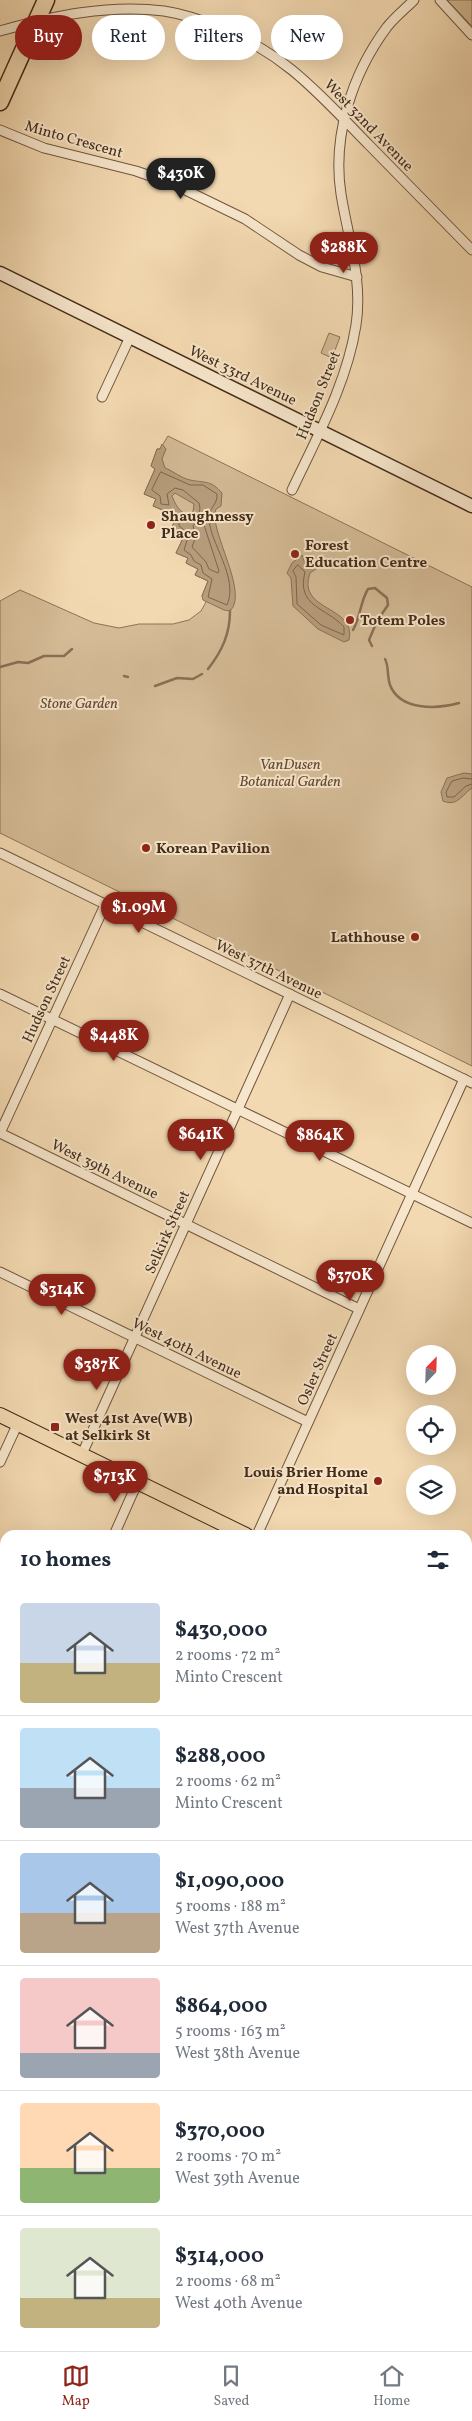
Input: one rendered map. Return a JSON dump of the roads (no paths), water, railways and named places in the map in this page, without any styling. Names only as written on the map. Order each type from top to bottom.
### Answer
[{"type":"highway","points":[[39,15],[46,0]]},
{"type":"highway","points":[[0,102],[19,60]]},
{"type":"main road","points":[[0,1415],[236,1530]]},
{"type":"street","name":"Hudson Street","points":[[292,490],[342,378],[356,324],[357,277],[341,194],[339,168],[344,120],[354,88],[374,47],[388,26],[414,0]]},
{"type":"street","points":[[440,0],[472,35]]},
{"type":"street","name":"West 32nd Avenue","points":[[74,15],[117,9],[166,12],[191,17],[235,34],[277,57],[309,83],[472,250]]},
{"type":"street","name":"West 32nd Avenue","points":[[0,31],[15,27]]},
{"type":"street","name":"Minto Crescent","points":[[0,130],[44,148],[136,170],[173,184],[245,219],[299,255],[322,267],[357,277]]},
{"type":"street","name":"West 33rd Avenue","points":[[0,273],[472,506]]},
{"type":"street","points":[[102,397],[130,337]]},
{"type":"street","name":"West 37th Avenue","points":[[0,853],[468,1081]]},
{"type":"street","name":"Hudson Street","points":[[0,1133],[105,905]]},
{"type":"street","points":[[0,994],[472,1223]]},
{"type":"street","name":"Selkirk Street","points":[[82,1454],[290,994]]},
{"type":"street","name":"Osler Street","points":[[259,1530],[412,1194],[468,1081]]},
{"type":"street","name":"West 39th Avenue","points":[[0,1133],[359,1309]]},
{"type":"street","name":"West 40th Avenue","points":[[0,1272],[308,1422]]},
{"type":"street","points":[[0,1462],[18,1423]]},
{"type":"street","points":[[116,1530],[138,1481]]},
{"type":"water","points":[[162,444],[166,449],[162,459],[165,468],[187,479],[211,484],[222,493],[221,506],[216,509],[215,518],[235,590],[235,602],[230,611],[203,600],[202,596],[208,581],[195,575],[198,569],[186,563],[188,558],[176,553],[185,534],[172,528],[174,522],[162,517],[165,511],[153,506],[156,499],[144,494],[155,469],[151,466],[157,449],[160,449]],"holes":[[[175,493],[194,504],[193,512],[188,515],[185,514],[176,505],[172,496]]]},
{"type":"water","points":[[302,555],[306,566],[317,562],[320,563],[319,567],[310,573],[308,586],[311,595],[344,620],[349,629],[349,640],[344,642],[318,629],[293,606],[291,578],[287,573],[292,563]]},
{"type":"water","points":[[464,773],[472,774],[472,788],[456,801],[443,801],[441,792],[447,778]]},
{"type":"waterway","points":[[353,630],[358,620],[365,594],[368,589],[375,588],[387,598],[388,605],[377,621],[369,640],[372,646]]},
{"type":"waterway","points":[[208,669],[224,642],[229,627],[230,611]]},
{"type":"waterway","points":[[0,667],[18,662],[28,663],[44,656],[64,656],[72,649]]},
{"type":"waterway","points":[[385,659],[390,685],[402,700],[410,704],[430,707],[459,703]]},
{"type":"waterway","points":[[155,686],[177,678],[193,679],[202,674]]},
{"type":"waterway","points":[[124,676],[128,677]]},
{"type":"place","name":"Shaughnessy Place","points":[[151,525]]},
{"type":"place","name":"Forest Education Centre","points":[[295,554]]},
{"type":"place","name":"Totem Poles","points":[[350,620]]},
{"type":"place","name":"Korean Pavilion","points":[[146,848]]},
{"type":"place","name":"Lathhouse","points":[[415,937]]},
{"type":"place","name":"West 41st Ave(WB) at Selkirk St","points":[[55,1427]]},
{"type":"place","name":"Louis Brier Home and Hospital","points":[[378,1481]]},
{"type":"park label","name":"Stone Garden","points":[[79,703]]},
{"type":"park label","name":"VanDusen Botanical Garden","points":[[290,772]]}]
